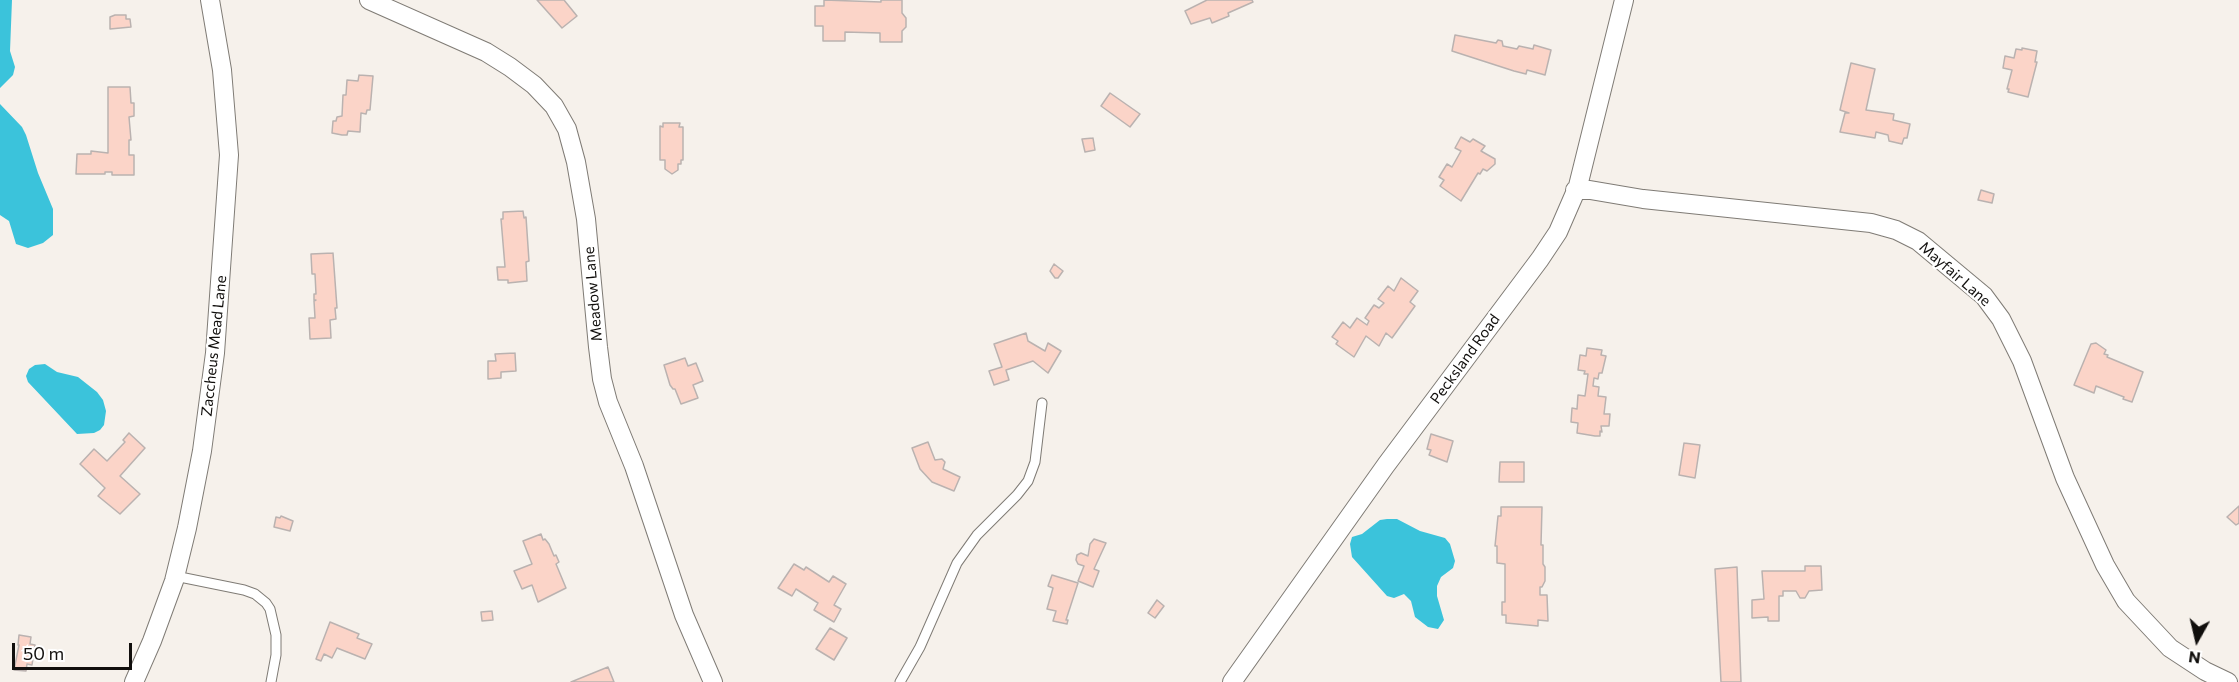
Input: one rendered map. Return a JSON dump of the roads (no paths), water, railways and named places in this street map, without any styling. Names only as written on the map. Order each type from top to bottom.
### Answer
[{"type":"street","name":"Zaccheus Mead Lane","points":[[134,682],[152,641],[175,576],[187,528],[202,451],[215,353],[228,200],[229,155],[222,70],[210,0]]},
{"type":"street","name":"Meadow Lane","points":[[369,0],[486,52],[510,67],[534,85],[554,106],[567,129],[576,162],[586,219],[598,347],[608,402],[634,466],[684,615],[713,682]]},
{"type":"street","name":"Pecksland Road","points":[[1232,682],[1386,465],[1540,260],[1558,232],[1578,186],[1623,0]]},
{"type":"street","name":"Mayfair Lane","points":[[1575,190],[1871,223],[1896,230],[1918,241],[1984,296],[2001,319],[2022,361],[2065,478],[2105,565],[2126,601],[2170,648],[2205,671],[2228,682]]},
{"type":"lane","points":[[900,682],[920,647],[957,563],[977,535],[1028,481],[1036,453],[1042,403]]},
{"type":"lane","points":[[175,576],[244,590],[255,594],[266,603],[272,615],[276,635],[275,664],[271,682]]},
{"type":"water","points":[[0,0],[12,0],[10,51],[15,67],[13,75],[0,88]]},
{"type":"water","points":[[0,104],[22,127],[53,209],[53,235],[43,243],[28,248],[16,244],[9,221],[0,215]]},
{"type":"water","points":[[45,364],[57,372],[78,377],[97,392],[103,400],[106,411],[104,425],[100,430],[94,433],[77,434],[28,382],[26,376],[29,369],[35,365]]},
{"type":"water","points":[[1397,519],[1420,531],[1445,538],[1450,544],[1455,561],[1453,568],[1441,577],[1437,586],[1437,596],[1444,620],[1438,629],[1428,627],[1415,617],[1411,601],[1404,594],[1394,598],[1387,596],[1352,557],[1350,544],[1352,537],[1362,534],[1380,520]]}]
